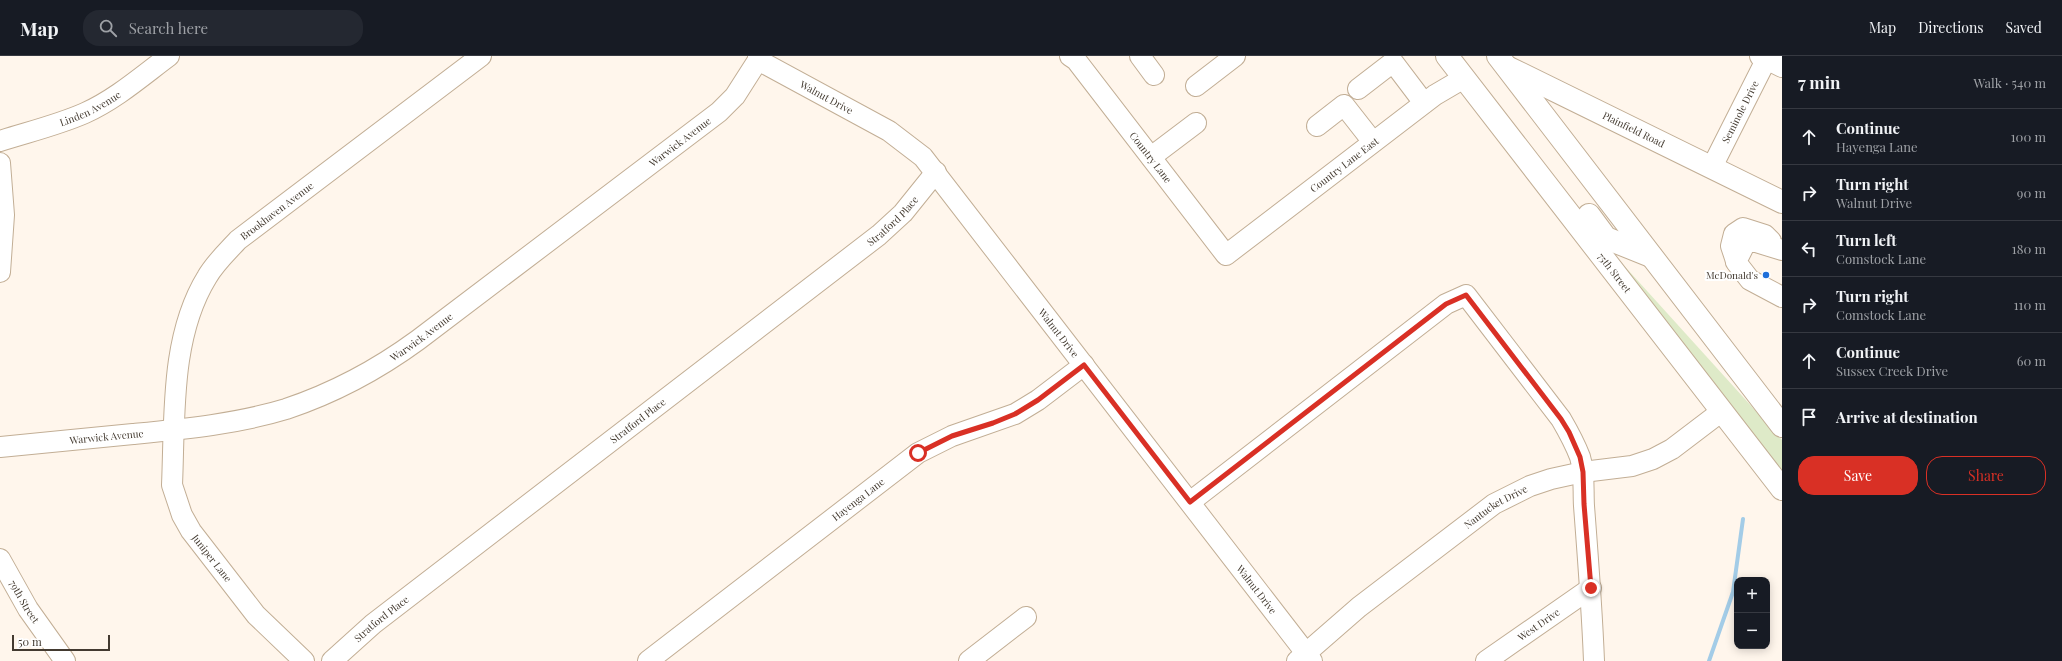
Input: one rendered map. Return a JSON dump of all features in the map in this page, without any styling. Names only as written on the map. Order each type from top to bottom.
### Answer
[{"type":"main road","name":"75th Street","points":[[1447,56],[1782,489]]},
{"type":"main road","points":[[1466,56],[1606,238],[1651,256]]},
{"type":"main road","name":"Plainfield Road","points":[[1486,56],[1502,61],[1782,202]]},
{"type":"main road","points":[[1502,61],[1782,426]]},
{"type":"street","name":"Linden Avenue","points":[[0,141],[64,122],[86,112],[126,88],[169,56]]},
{"type":"street","name":"Brookhaven Avenue","points":[[175,430],[182,338],[196,297],[207,276],[220,258],[238,240],[481,56]]},
{"type":"street","points":[[1140,56],[1154,75]]},
{"type":"street","points":[[1196,86],[1235,56]]},
{"type":"street","name":"Country Lane","points":[[1076,57],[1226,255]]},
{"type":"street","name":"Warwick Avenue","points":[[0,447],[175,430],[239,421],[286,408],[336,390],[385,362],[418,340],[719,112],[735,96],[758,58]]},
{"type":"street","name":"Walnut Drive","points":[[758,58],[889,131],[923,157],[1190,502],[1305,659]]},
{"type":"street","name":"Seminole Drive","points":[[1712,167],[1769,59]]},
{"type":"street","points":[[1358,89],[1393,62],[1424,103]]},
{"type":"street","name":"Country Lane East","points":[[1226,255],[1439,91],[1464,78]]},
{"type":"street","points":[[1317,126],[1344,104],[1373,142]]},
{"type":"street","points":[[1151,157],[1196,123]]},
{"type":"street","points":[[0,163],[4,215],[0,272]]},
{"type":"street","name":"Stratford Place","points":[[332,661],[372,624],[879,235],[902,213],[936,172]]},
{"type":"street","points":[[1778,248],[1765,234],[1744,228],[1734,234],[1731,246],[1736,262],[1750,280],[1782,297]]},
{"type":"street","points":[[1190,502],[1446,304],[1466,295],[1561,419],[1569,432],[1580,457],[1583,472],[1584,504],[1591,588],[1594,661]]},
{"type":"street","name":"Hayenga Lane","points":[[648,661],[918,453],[952,436],[993,423],[1015,414],[1038,400],[1084,365]]},
{"type":"street","name":"Nantucket Drive","points":[[1305,659],[1360,607],[1494,504],[1530,486],[1583,472],[1632,466],[1653,459],[1672,449],[1722,411]]},
{"type":"street","name":"Juniper Lane","points":[[175,430],[172,485],[182,515],[191,531],[256,614],[304,661]]},
{"type":"street","name":"79th Street","points":[[0,559],[28,609],[65,661]]},
{"type":"street","name":"West Drive","points":[[1486,661],[1591,588]]},
{"type":"street","points":[[969,661],[1026,617]]},
{"type":"green space","points":[[1619,260],[1782,440],[1782,475],[1617,261]]},
{"type":"waterway","points":[[1709,661],[1733,592],[1743,519]]},
{"type":"place","name":"McDonald's","points":[[1766,275]]},
{"type":"route","points":[[918,453],[964,431],[993,423],[1015,414],[1038,400],[1084,365],[1190,502],[1446,304],[1466,295],[1561,419],[1569,432],[1580,457],[1583,472],[1584,504],[1591,588]]}]
